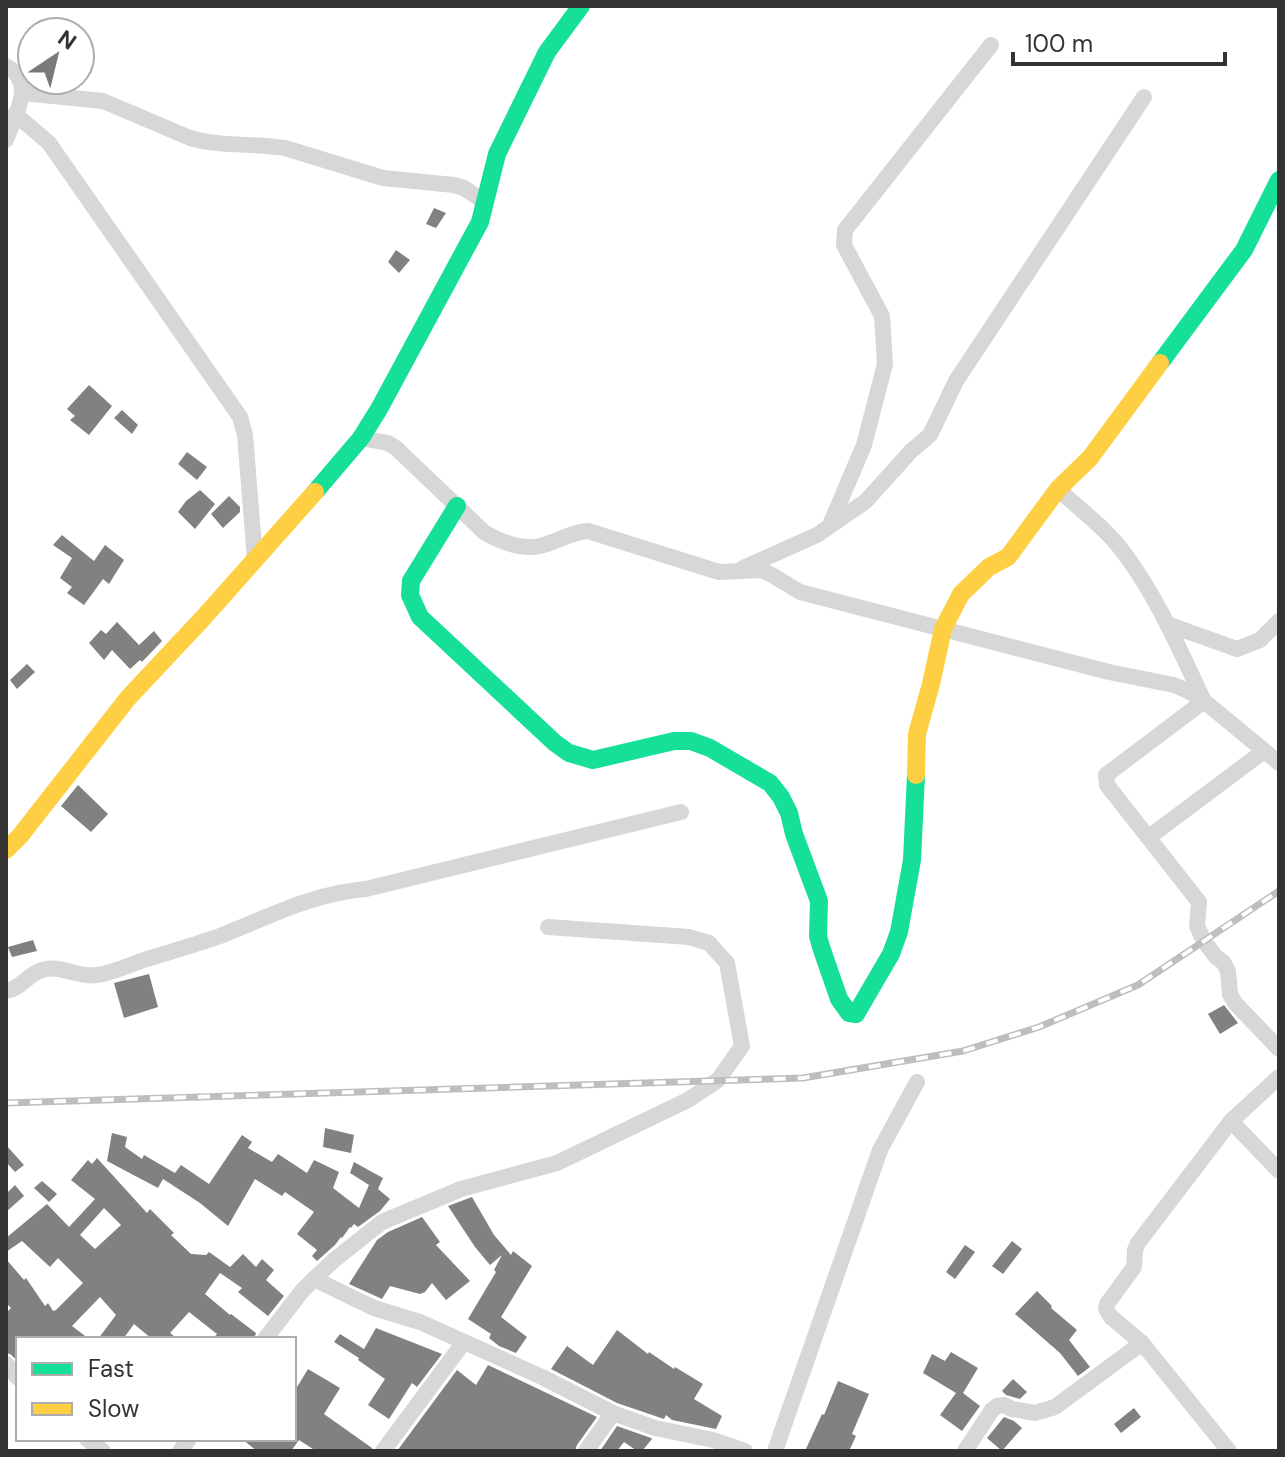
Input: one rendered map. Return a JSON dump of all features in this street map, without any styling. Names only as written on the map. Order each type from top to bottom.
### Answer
[{"type":"street","points":[[6,850],[128,698],[204,617],[361,438],[480,222],[497,154],[547,52],[581,6]]},
{"type":"street","points":[[830,526],[864,445],[885,364],[882,316],[844,245],[845,230],[991,45]]},
{"type":"street","points":[[6,140],[22,96]]},
{"type":"street","points":[[53,96],[103,101],[203,142],[285,148],[383,178],[454,185],[485,202]]},
{"type":"street","points":[[735,572],[817,535],[866,501],[911,451],[930,435],[956,381],[1144,97]]},
{"type":"street","points":[[15,114],[49,143],[240,417],[245,435],[255,559]]},
{"type":"street","points":[[457,506],[411,581],[410,595],[420,617],[569,753],[593,760],[674,741],[691,741],[710,748],[770,783],[789,813],[819,901],[818,936],[839,999],[849,1013],[856,1014],[891,954],[899,932],[912,860],[917,734],[943,629],[964,589],[989,567],[1008,557],[1058,489],[1090,458],[1244,250],[1279,180]]},
{"type":"street","points":[[361,438],[388,443],[396,448],[485,533],[501,541],[521,547],[539,546],[588,531],[719,572],[761,570],[800,592],[1109,672],[1174,685],[1204,701],[1279,763]]},
{"type":"street","points":[[1058,489],[1099,525],[1124,553],[1158,605],[1204,701]]},
{"type":"street","points":[[1167,624],[1237,649],[1260,640],[1279,621]]},
{"type":"street","points":[[1204,701],[1106,775],[1107,785],[1199,902],[1197,926],[1204,941],[1228,971],[1230,994],[1279,1049]]},
{"type":"street","points":[[1149,837],[1264,751]]},
{"type":"street","points":[[6,991],[24,984],[38,971],[48,968],[98,975],[218,937],[285,909],[345,890],[366,889],[681,812]]},
{"type":"street","points":[[267,1337],[314,1279],[382,1222],[461,1189],[557,1163],[688,1100],[718,1080],[742,1046],[727,963],[709,943],[689,937],[548,927]]},
{"type":"street","points":[[1229,1451],[1142,1343],[1107,1314],[1106,1309],[1134,1267],[1138,1243],[1231,1121],[1279,1077]]},
{"type":"street","points":[[775,1451],[880,1150],[917,1082]]},
{"type":"street","points":[[1231,1121],[1279,1171]]},
{"type":"street","points":[[314,1279],[374,1308],[420,1322],[613,1413],[655,1428],[713,1440],[745,1451]]},
{"type":"street","points":[[383,1451],[464,1342]]},
{"type":"street","points":[[965,1451],[997,1406],[1035,1413],[1055,1407],[1142,1343]]},
{"type":"street","points":[[586,1451],[613,1413]]},
{"type":"building","points":[[434,208],[446,213],[436,228],[426,224]]},
{"type":"building","points":[[396,250],[410,260],[399,273],[388,262]]},
{"type":"building","points":[[89,385],[112,406],[89,435],[70,420],[75,416],[67,409]]},
{"type":"building","points":[[122,410],[138,425],[132,434],[114,418]]},
{"type":"building","points":[[187,452],[207,467],[197,480],[178,464]]},
{"type":"building","points":[[200,490],[215,504],[195,529],[178,512]]},
{"type":"building","points":[[229,496],[240,507],[240,512],[223,528],[211,514]]},
{"type":"building","points":[[62,535],[94,561],[105,545],[124,560],[109,584],[103,579],[84,605],[67,593],[72,587],[60,578],[72,558],[53,545]]},
{"type":"building","points":[[117,622],[139,645],[154,631],[162,641],[142,662],[140,660],[130,669],[112,650],[104,660],[89,643],[101,630],[106,634]]},
{"type":"building","points":[[27,664],[35,672],[17,689],[10,680]]},
{"type":"building","points":[[78,785],[108,814],[91,832],[61,806]]},
{"type":"building","points":[[33,940],[37,951],[12,957],[8,947]]},
{"type":"building","points":[[149,974],[158,1007],[124,1018],[114,983]]},
{"type":"building","points":[[1224,1005],[1238,1023],[1220,1034],[1208,1014]]},
{"type":"building","points":[[325,1128],[354,1135],[351,1153],[323,1147]]},
{"type":"building","points":[[112,1133],[127,1137],[125,1147],[142,1159],[144,1155],[175,1173],[181,1165],[209,1184],[242,1135],[252,1142],[248,1148],[272,1162],[278,1154],[307,1173],[314,1160],[339,1172],[333,1188],[359,1208],[369,1185],[350,1173],[354,1162],[383,1178],[378,1189],[390,1199],[380,1211],[358,1227],[354,1224],[350,1227],[317,1261],[312,1256],[317,1250],[297,1234],[314,1212],[285,1192],[282,1196],[255,1179],[228,1226],[163,1179],[158,1188],[107,1161]]},
{"type":"building","points":[[6,1145],[24,1165],[15,1172],[6,1162]]},
{"type":"building","points":[[97,1158],[147,1213],[150,1209],[191,1254],[206,1255],[209,1252],[230,1267],[243,1254],[256,1267],[262,1259],[274,1270],[266,1280],[284,1296],[268,1316],[238,1292],[242,1288],[220,1273],[205,1294],[256,1333],[255,1337],[215,1337],[217,1334],[189,1312],[170,1333],[175,1337],[150,1337],[134,1324],[124,1337],[100,1337],[116,1315],[100,1297],[72,1326],[86,1337],[16,1337],[16,1359],[6,1353],[6,1313],[11,1308],[6,1303],[6,1259],[24,1280],[26,1278],[45,1306],[48,1303],[53,1311],[83,1283],[58,1258],[50,1267],[22,1241],[6,1252],[6,1238],[47,1204],[69,1227],[95,1199],[71,1180],[88,1160],[92,1164]],"holes":[[[104,1208],[121,1225],[95,1249],[80,1235]]]},
{"type":"building","points":[[42,1181],[57,1194],[49,1202],[34,1188]]},
{"type":"building","points":[[15,1185],[24,1196],[6,1212],[6,1194]]},
{"type":"building","points":[[472,1197],[494,1235],[511,1255],[513,1251],[532,1266],[501,1317],[527,1337],[516,1353],[499,1346],[489,1338],[491,1334],[468,1319],[496,1272],[494,1270],[502,1255],[490,1265],[448,1206]]},
{"type":"building","points":[[422,1217],[440,1242],[436,1245],[470,1281],[446,1300],[432,1283],[420,1294],[390,1286],[382,1299],[349,1284],[377,1240]]},
{"type":"building","points":[[1012,1241],[1022,1249],[1003,1274],[992,1266]]},
{"type":"building","points":[[965,1245],[975,1252],[955,1279],[946,1272]]},
{"type":"building","points":[[1037,1291],[1077,1330],[1069,1340],[1090,1367],[1078,1376],[1060,1353],[1015,1314]]},
{"type":"building","points":[[376,1328],[442,1354],[417,1387],[412,1383],[389,1419],[368,1405],[385,1379],[334,1342],[340,1334],[364,1349]]},
{"type":"building","points":[[617,1330],[648,1354],[703,1384],[694,1399],[722,1416],[716,1429],[672,1420],[666,1415],[664,1419],[617,1403],[551,1369],[567,1346],[593,1365]]},
{"type":"building","points":[[951,1352],[978,1368],[963,1393],[980,1406],[962,1431],[940,1415],[956,1393],[923,1373],[932,1354],[945,1361]]},
{"type":"building","points":[[488,1365],[597,1417],[575,1451],[397,1451],[457,1370],[476,1385]]},
{"type":"building","points":[[308,1369],[340,1388],[324,1414],[372,1451],[316,1451],[299,1440],[291,1451],[257,1451],[244,1441],[296,1441],[296,1389]]},
{"type":"building","points":[[1013,1379],[1027,1392],[1020,1399],[1002,1391]]},
{"type":"building","points":[[838,1381],[869,1394],[852,1434],[856,1436],[849,1451],[805,1451],[824,1415]]},
{"type":"building","points":[[1134,1408],[1141,1417],[1121,1433],[1114,1424]]},
{"type":"building","points":[[1004,1417],[1022,1428],[1002,1451],[987,1438]]},
{"type":"building","points":[[617,1426],[652,1439],[642,1451],[624,1442],[617,1451],[600,1451]]},
{"type":"railway","points":[[6,1103],[803,1078],[963,1051],[1039,1027],[1138,985],[1279,891]]},
{"type":"traffic: fast","points":[[315,492],[361,438],[379,409],[480,222],[497,154],[547,52],[581,6]]},
{"type":"traffic: fast","points":[[1160,363],[1244,250],[1279,180]]},
{"type":"traffic: fast","points":[[457,506],[411,581],[410,595],[420,617],[569,753],[593,760],[674,741],[691,741],[710,748],[770,783],[789,813],[819,901],[818,936],[821,947],[839,999],[849,1013],[856,1014],[891,954],[899,932],[912,860],[916,775]]},
{"type":"traffic: slow","points":[[916,775],[917,734],[943,629],[961,594],[989,567],[1008,557],[1058,489],[1090,458],[1160,363]]},
{"type":"traffic: slow","points":[[6,850],[128,698],[315,492]]}]
